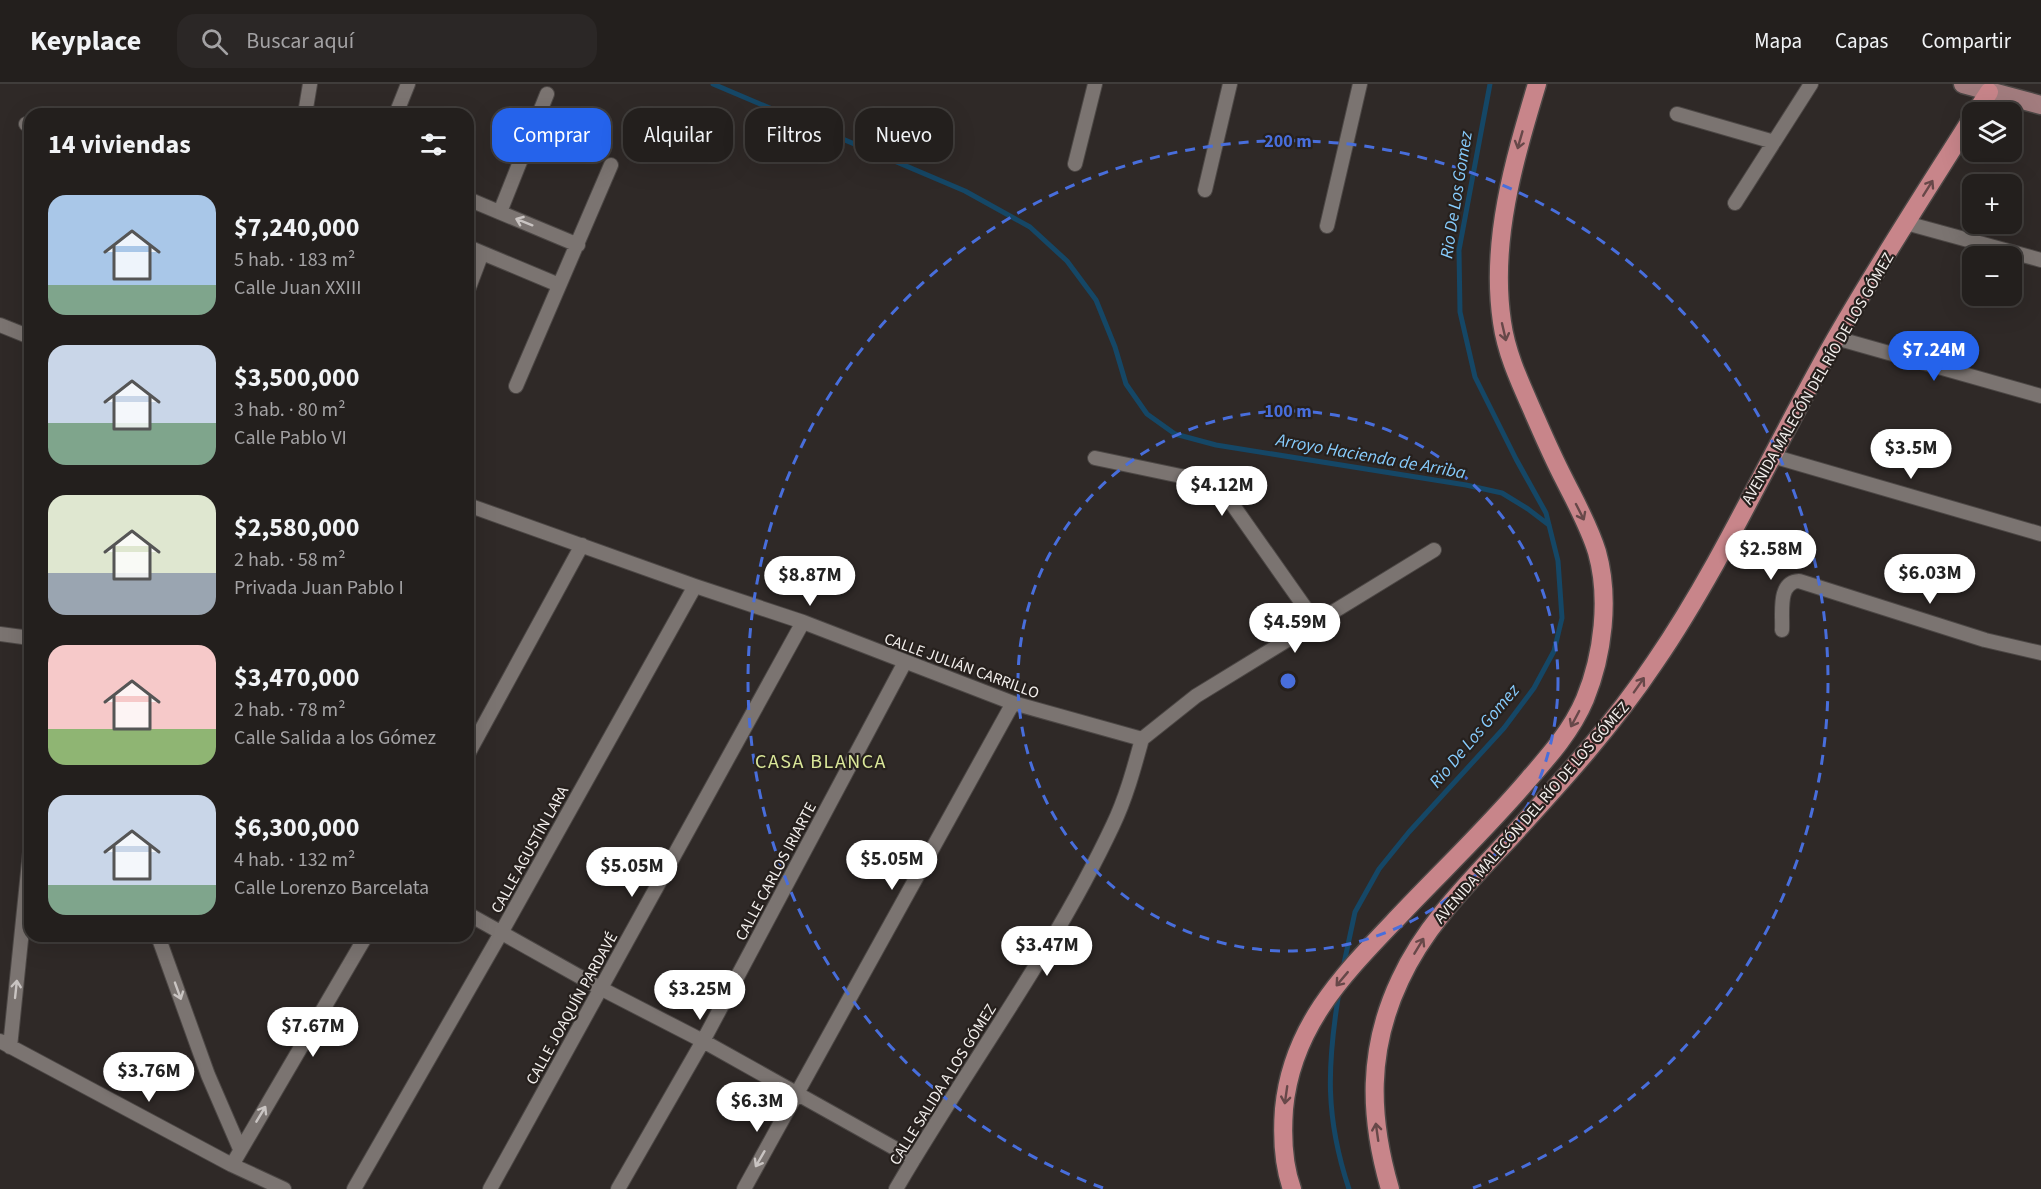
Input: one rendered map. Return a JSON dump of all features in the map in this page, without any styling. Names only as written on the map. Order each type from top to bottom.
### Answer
[{"type":"main road","name":"AVENIDA MALECÓN DEL RÍO DE LOS GÓMEZ","points":[[1292,1189],[1284,1160],[1283,1118],[1288,1078],[1293,1059],[1316,1011],[1346,974],[1515,796],[1557,746],[1574,723],[1596,669],[1602,626],[1603,579],[1597,552],[1588,526],[1553,457],[1519,381],[1502,324],[1498,282],[1499,245],[1519,145],[1537,84]]},
{"type":"main road","points":[[1982,102],[1989,92]]},
{"type":"main road","name":"AVENIDA MALECÓN DEL RÍO DE LOS GÓMEZ","points":[[1390,1189],[1380,1153],[1374,1111],[1375,1066],[1385,1020],[1400,981],[1422,942],[1454,899],[1598,739],[1655,663],[1688,612],[1836,338],[1962,134]]},
{"type":"street","points":[[306,108],[310,84]]},
{"type":"street","points":[[398,108],[408,84]]},
{"type":"street","points":[[1075,164],[1095,84]]},
{"type":"street","points":[[1205,190],[1230,84]]},
{"type":"street","points":[[1327,226],[1360,84]]},
{"type":"street","points":[[1963,84],[2041,105]]},
{"type":"street","points":[[1735,203],[1774,142],[1805,86]]},
{"type":"street","points":[[500,212],[547,94]]},
{"type":"street","points":[[1677,114],[1774,142]]},
{"type":"street","points":[[516,386],[578,245],[610,165]]},
{"type":"street","points":[[474,201],[578,245]]},
{"type":"street","points":[[1906,223],[2041,261]]},
{"type":"street","points":[[474,250],[559,285]]},
{"type":"street","points":[[474,274],[482,253]]},
{"type":"street","points":[[0,325],[24,335]]},
{"type":"street","points":[[1836,338],[2041,396]]},
{"type":"street","points":[[1772,456],[2041,534]]},
{"type":"street","points":[[1095,458],[1195,479],[1212,487],[1230,501],[1316,623]]},
{"type":"street","name":"CALLE JULIÁN CARRILLO","points":[[474,507],[803,622],[1013,703],[1142,739]]},
{"type":"street","points":[[474,743],[582,545]]},
{"type":"street","points":[[1142,739],[1196,696],[1434,550]]},
{"type":"street","points":[[1782,630],[1784,590],[1790,583],[1798,581],[1985,640],[2041,653]]},
{"type":"street","name":"CALLE AGUSTÍN LARA","points":[[354,1189],[501,933],[695,586]]},
{"type":"street","name":"CALLE JOAQUÍN PARDAVÉ","points":[[490,1189],[803,622]]},
{"type":"street","points":[[0,634],[24,637]]},
{"type":"street","name":"CALLE CARLOS IRIARTE","points":[[618,1189],[703,1041],[905,662]]},
{"type":"street","points":[[744,1189],[1013,703]]},
{"type":"street","name":"CALLE SALIDA A LOS GÓMEZ","points":[[896,1189],[1035,966],[1081,887],[1114,824],[1142,739]]},
{"type":"street","points":[[24,898],[5,1044],[232,1165],[284,1189]]},
{"type":"street","points":[[474,917],[600,988],[798,1093],[914,1159]]},
{"type":"street","points":[[160,942],[212,1083],[240,1149]]},
{"type":"street","points":[[232,1165],[362,942]]},
{"type":"waterway","name":"Arroyo Hacienda de Arriba","points":[[713,84],[965,191],[1030,227],[1067,261],[1096,300],[1115,347],[1126,384],[1147,414],[1175,434],[1216,445],[1466,485],[1502,493],[1549,525]]},
{"type":"waterway","name":"Rio De Los Gomez","points":[[1343,968],[1355,912],[1379,869],[1409,832],[1504,728],[1534,688],[1554,651],[1562,618],[1558,561],[1546,513],[1475,377],[1460,312],[1459,250],[1490,84]]},
{"type":"waterway","name":"Rio De Los Gomez","points":[[1339,992],[1332,1044],[1330,1091],[1336,1138],[1349,1189]]},
{"type":"district","name":"CASA BLANCA","points":[[821,761]]}]
